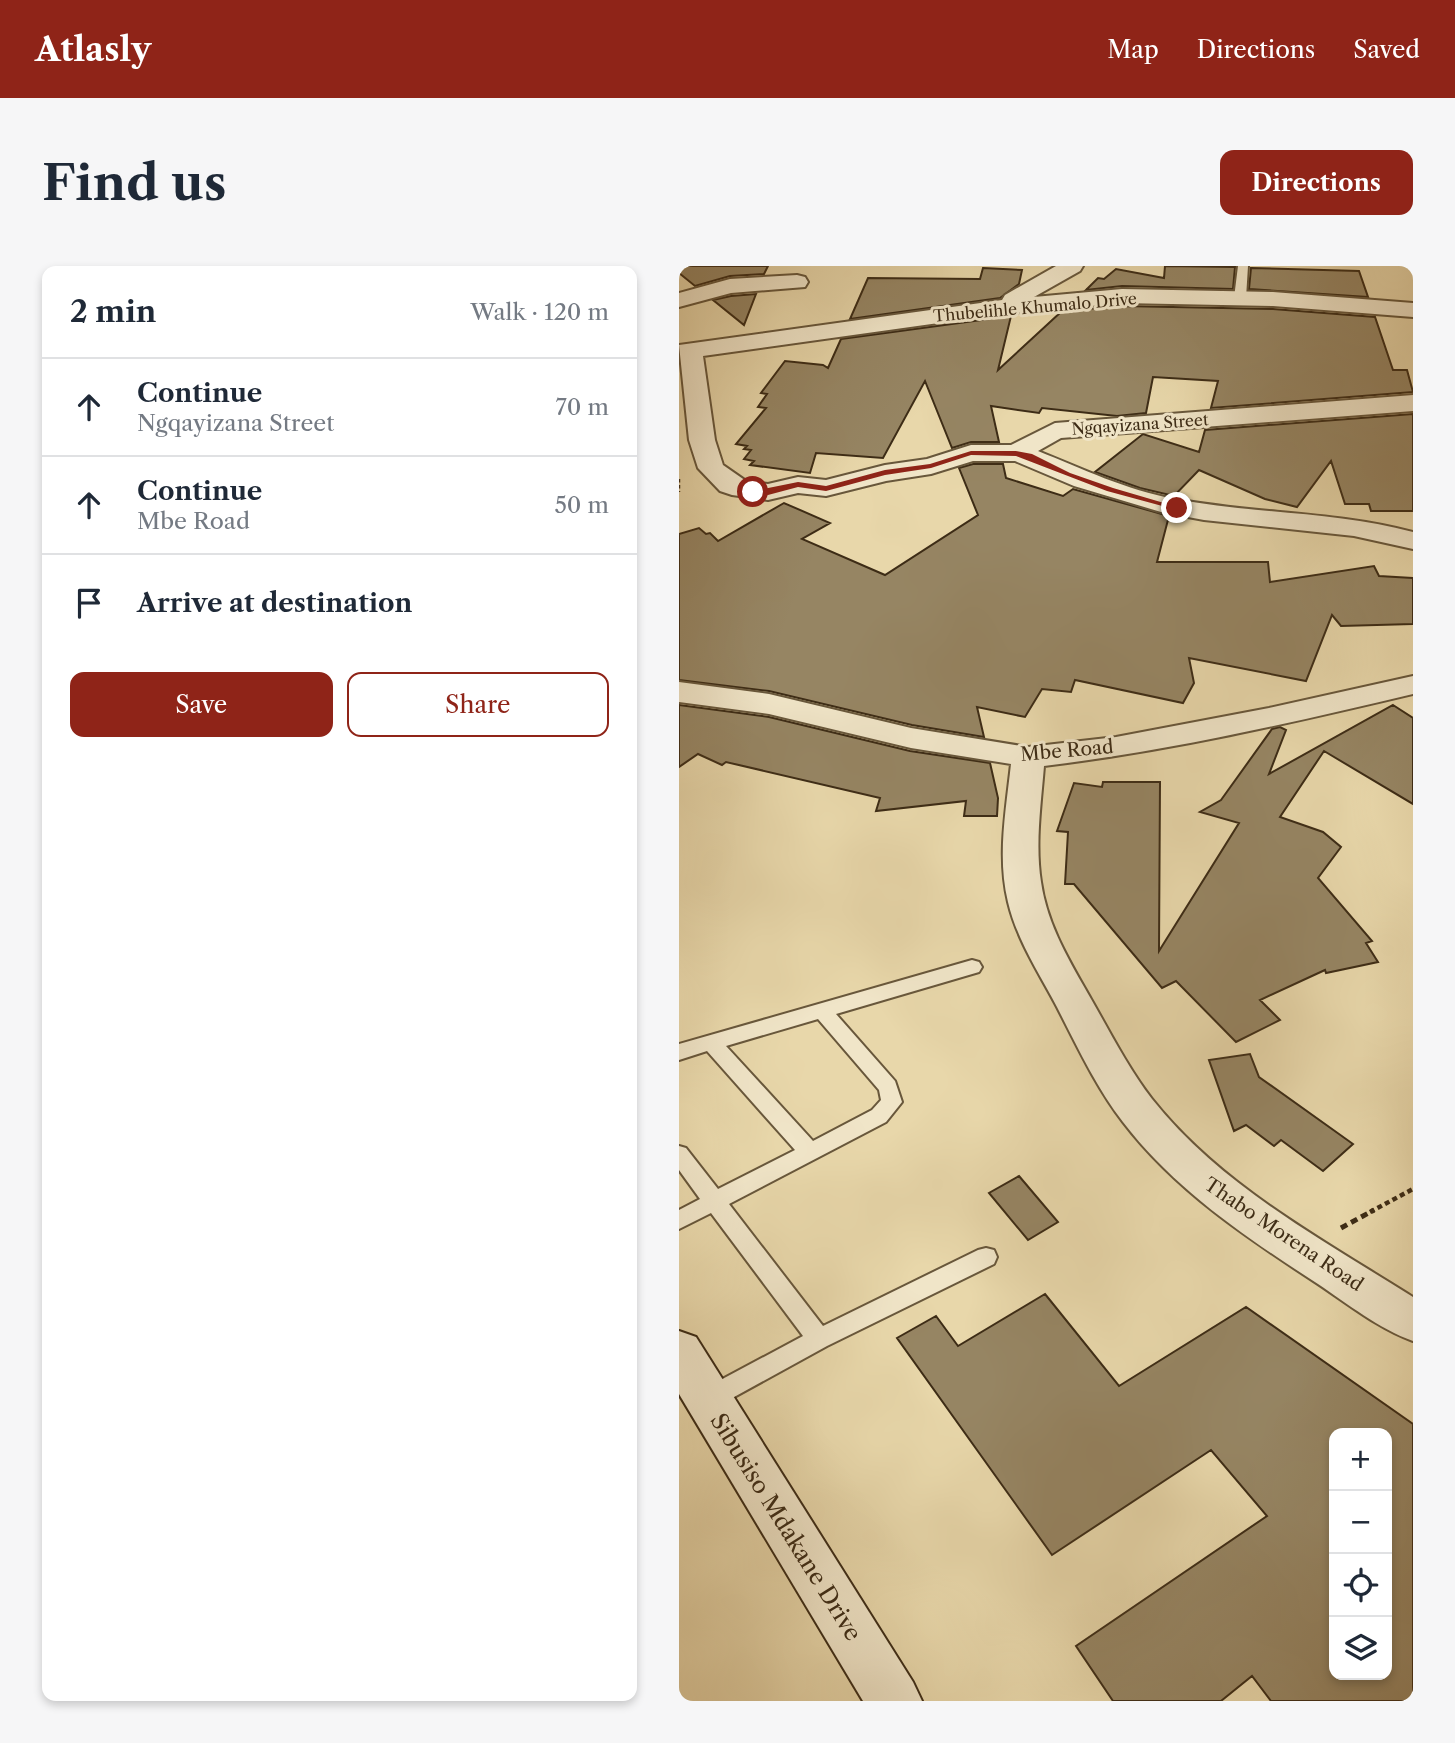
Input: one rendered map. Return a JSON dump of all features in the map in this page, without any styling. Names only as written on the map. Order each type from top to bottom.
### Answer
[{"type":"street","points":[[1003,307],[1072,266]]},
{"type":"street","points":[[679,300],[720,288],[793,301]]},
{"type":"street","name":"Thubelihle Khumalo Drive","points":[[793,301],[1003,307],[1122,296],[1240,298],[1413,310]]},
{"type":"street","points":[[685,351],[793,301]]},
{"type":"street","name":"Ngqayizana Street","points":[[685,351],[702,440],[711,468],[719,477],[742,489],[768,492],[798,485],[826,488],[885,473],[931,466],[971,453],[1016,453],[1055,431],[1413,402]]},
{"type":"street","points":[[1016,453],[1030,456],[1089,482],[1152,502],[1203,511],[1375,530],[1413,541]]},
{"type":"street","name":"Mbe Road","points":[[679,692],[769,704],[911,738],[1028,757],[1116,747],[1269,718],[1413,685]]},
{"type":"street","name":"Thabo Morena Road","points":[[1028,757],[1021,842],[1026,900],[1045,949],[1106,1062],[1137,1110],[1167,1145],[1207,1183],[1413,1321]]},
{"type":"street","name":"Sibusiso Mdakane Drive","points":[[679,1352],[894,1701]]},
{"type":"lane","points":[[1240,298],[1243,266]]},
{"type":"lane","points":[[679,1052],[972,967]]},
{"type":"lane","points":[[679,1220],[879,1116],[892,1102],[888,1087],[822,1011]]},
{"type":"lane","points":[[711,1043],[810,1152]]},
{"type":"lane","points":[[679,1154],[819,1339]]},
{"type":"lane","points":[[708,1399],[819,1339],[986,1257]]},
{"type":"path","points":[[679,479],[679,492]]},
{"type":"path","points":[[1304,1250],[1413,1189]]},
{"type":"building","points":[[679,266],[768,266],[764,274],[730,276],[695,286],[679,273]]},
{"type":"building","points":[[1165,266],[1235,267],[1233,289],[1122,286],[1086,290],[1098,278],[1104,279],[1116,269],[1164,278]]},
{"type":"building","points":[[983,268],[1022,270],[1019,284],[1000,298],[850,319],[868,278],[980,279]]},
{"type":"building","points":[[1251,268],[1359,271],[1368,297],[1249,289]]},
{"type":"building","points":[[756,294],[744,325],[713,300],[731,296]]},
{"type":"building","points":[[1122,306],[1273,309],[1375,317],[1393,370],[1407,370],[1413,392],[1211,408],[1218,381],[1153,377],[1146,413],[1117,416],[1042,408],[1039,413],[991,406],[999,442],[971,442],[952,448],[925,381],[883,458],[816,453],[810,473],[750,465],[754,461],[744,459],[751,450],[744,449],[747,446],[736,444],[766,408],[758,407],[767,394],[761,393],[785,361],[823,365],[828,368],[841,339],[1011,316],[998,370],[1062,311]]},
{"type":"building","points":[[1413,414],[1413,511],[1371,511],[1369,504],[1345,504],[1331,461],[1297,507],[1265,499],[1199,470],[1174,496],[1140,488],[1095,472],[1143,434],[1199,452],[1205,430]]},
{"type":"building","points":[[973,464],[1003,464],[1006,478],[1063,496],[1073,489],[1169,516],[1157,562],[1268,562],[1270,582],[1374,566],[1379,576],[1413,578],[1413,624],[1341,626],[1332,615],[1306,681],[1189,658],[1194,683],[1183,703],[1075,680],[1071,692],[1042,689],[1025,717],[977,707],[984,737],[912,725],[769,691],[679,680],[679,534],[699,528],[718,541],[784,503],[830,523],[802,539],[885,575],[978,515],[959,468]]},
{"type":"building","points":[[679,705],[769,717],[910,751],[990,763],[998,798],[997,816],[964,816],[966,801],[876,811],[880,798],[726,762],[722,765],[698,754],[679,767]]},
{"type":"building","points":[[1393,705],[1413,718],[1413,804],[1324,751],[1280,817],[1323,832],[1341,847],[1318,878],[1372,941],[1366,943],[1378,962],[1326,973],[1325,970],[1260,1000],[1280,1020],[1236,1042],[1176,981],[1162,988],[1074,884],[1065,884],[1068,832],[1057,831],[1074,783],[1102,787],[1103,782],[1160,782],[1159,951],[1239,823],[1200,812],[1221,800],[1272,729],[1280,727],[1286,730],[1269,774]]},
{"type":"building","points":[[1250,1054],[1259,1077],[1353,1144],[1323,1171],[1281,1140],[1274,1146],[1246,1125],[1234,1131],[1209,1060]]},
{"type":"building","points":[[1019,1176],[1058,1222],[1028,1240],[989,1193]]},
{"type":"building","points":[[1045,1294],[1119,1386],[1246,1307],[1413,1424],[1413,1701],[1271,1701],[1252,1676],[1221,1701],[1113,1701],[1076,1646],[1267,1516],[1211,1450],[1052,1555],[897,1338],[936,1316],[958,1346]]},
{"type":"route","points":[[753,492],[782,490],[798,485],[826,488],[885,473],[931,466],[971,453],[1016,453],[1030,456],[1110,490],[1177,508]]}]
